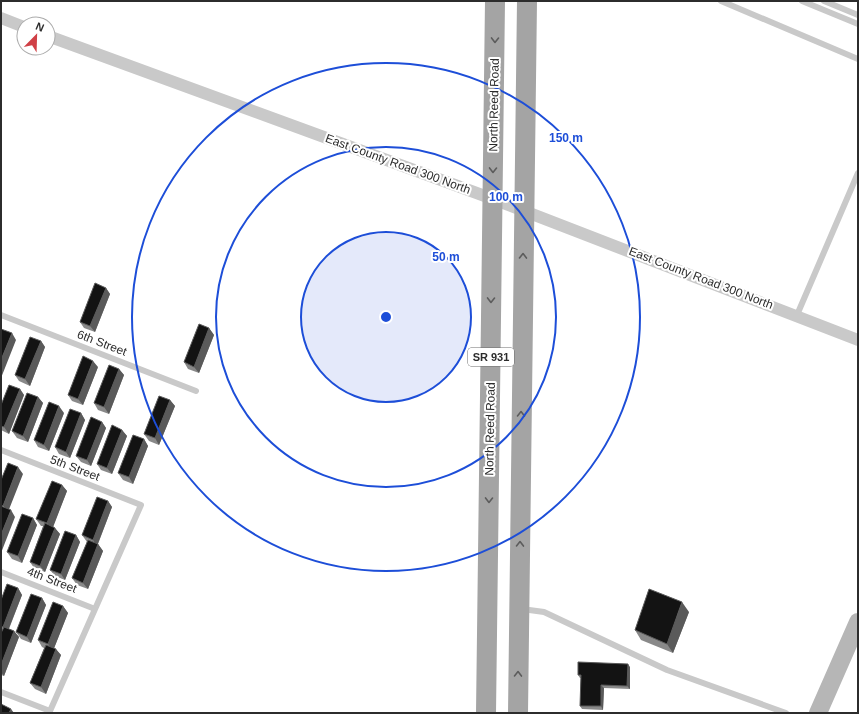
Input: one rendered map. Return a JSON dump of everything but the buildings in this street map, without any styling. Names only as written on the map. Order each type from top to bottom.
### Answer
[{"type":"main road","name":"North Reed Road","points":[[486,713],[495,1]]},
{"type":"main road","name":"SR 931","points":[[518,713],[527,1]]},
{"type":"street","points":[[1,18],[16,24]]},
{"type":"street","name":"East County Road 300 North","points":[[56,39],[493,199],[797,315],[858,340]]},
{"type":"street","points":[[818,713],[858,622]]},
{"type":"lane","points":[[721,1],[858,58]]},
{"type":"lane","points":[[802,1],[858,24]]},
{"type":"lane","points":[[824,1],[858,15]]},
{"type":"lane","points":[[797,315],[858,173]]},
{"type":"lane","name":"6th Street","points":[[1,315],[196,391]]},
{"type":"lane","name":"5th Street","points":[[1,450],[140,505],[95,609]]},
{"type":"lane","name":"4th Street","points":[[1,572],[95,609]]},
{"type":"lane","points":[[519,608],[544,612],[667,670],[786,713]]},
{"type":"lane","points":[[1,692],[50,711],[95,609]]}]
